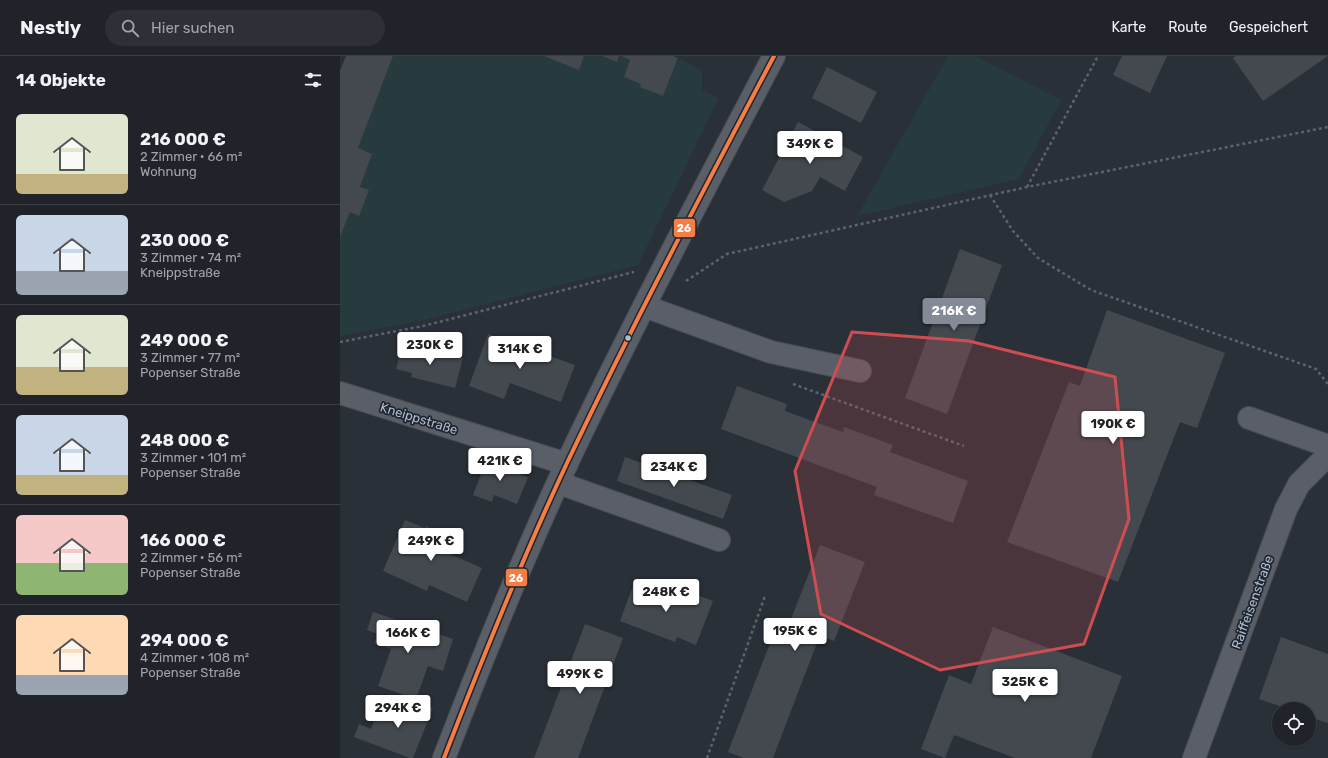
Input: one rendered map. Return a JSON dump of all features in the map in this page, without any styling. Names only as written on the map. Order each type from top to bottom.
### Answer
[{"type":"street","points":[[444,758],[488,644],[563,473],[659,276],[774,56]]},
{"type":"street","points":[[644,306],[771,352],[860,371]]},
{"type":"street","name":"Kneippstraße","points":[[340,393],[563,473],[719,540]]},
{"type":"street","points":[[1249,418],[1328,446]]},
{"type":"street","name":"Raiffeisenstraße","points":[[1194,758],[1286,509],[1299,484],[1328,457]]},
{"type":"path","points":[[1027,187],[1098,56]]},
{"type":"path","points":[[340,342],[423,326],[643,270],[684,283],[727,254],[989,195],[1328,127]]},
{"type":"path","points":[[989,195],[1013,231],[1038,258],[1091,290],[1316,369],[1328,384]]},
{"type":"path","points":[[792,384],[964,446]]},
{"type":"path","points":[[707,758],[765,596]]},
{"type":"highlighted area","points":[[852,332],[969,341],[1115,377],[1129,519],[1084,644],[940,670],[821,614],[795,471]]},
{"type":"green space","points":[[393,56],[544,56],[579,69],[584,56],[602,56],[616,62],[620,56],[630,60],[624,77],[641,84],[640,87],[663,96],[678,58],[702,70],[702,90],[719,98],[638,265],[424,320],[340,336],[340,238],[350,212],[359,215],[369,190],[360,187],[372,154],[358,148]]},
{"type":"green space","points":[[948,56],[975,56],[1061,100],[1019,179],[857,216]]},
{"type":"building","points":[[346,56],[393,56],[358,148],[372,154],[360,187],[369,190],[359,216],[350,212],[340,237],[340,71]]},
{"type":"building","points":[[544,56],[584,56],[579,70]]},
{"type":"building","points":[[602,56],[619,56],[617,62]]},
{"type":"building","points":[[621,56],[673,56],[678,58],[663,96],[640,87],[641,84],[624,77],[630,60]]},
{"type":"building","points":[[1122,56],[1167,56],[1150,93],[1113,75]]},
{"type":"building","points":[[1236,56],[1328,56],[1263,101],[1233,58]]},
{"type":"building","points":[[827,67],[877,92],[861,123],[812,98]]},
{"type":"building","points":[[798,122],[863,157],[845,191],[820,177],[812,191],[784,202],[762,190]]},
{"type":"building","points":[[960,249],[1002,265],[947,414],[905,398]]},
{"type":"building","points":[[1107,310],[1225,353],[1197,428],[1180,422],[1118,582],[1007,542],[1069,382],[1080,386]]},
{"type":"building","points":[[488,334],[575,365],[561,402],[510,383],[504,399],[469,386]]},
{"type":"building","points":[[402,346],[417,350],[418,346],[463,358],[455,388],[411,377],[412,373],[396,369]]},
{"type":"building","points":[[737,386],[787,404],[785,411],[843,432],[844,427],[893,445],[890,452],[968,481],[953,523],[874,495],[877,487],[721,429]]},
{"type":"building","points":[[488,456],[508,464],[506,469],[528,477],[517,504],[494,495],[492,502],[473,495]]},
{"type":"building","points":[[625,457],[732,495],[723,519],[617,481]]},
{"type":"building","points":[[405,520],[425,528],[426,526],[451,537],[445,552],[482,568],[467,602],[429,585],[427,591],[383,571]]},
{"type":"building","points":[[820,545],[865,562],[834,641],[820,635],[773,758],[744,758],[728,752],[779,620],[789,624]]},
{"type":"building","points":[[635,580],[686,600],[689,592],[713,601],[696,645],[677,637],[675,642],[620,621]]},
{"type":"building","points":[[373,612],[453,639],[443,671],[428,666],[416,699],[378,686],[391,649],[374,643],[378,634],[367,630]]},
{"type":"building","points":[[585,624],[623,638],[578,758],[534,758]]},
{"type":"building","points":[[993,627],[1122,676],[1091,758],[1015,758],[954,735],[945,758],[921,749],[949,675],[971,684]]},
{"type":"building","points":[[1281,637],[1328,654],[1328,723],[1316,719],[1316,702],[1272,702],[1272,703],[1259,699]]},
{"type":"building","points":[[406,698],[433,708],[413,758],[354,737],[359,724],[371,729],[378,709],[398,716]]},
{"type":"transit line","name":"26","points":[[444,758],[503,609],[567,463],[642,310],[774,56]]}]
